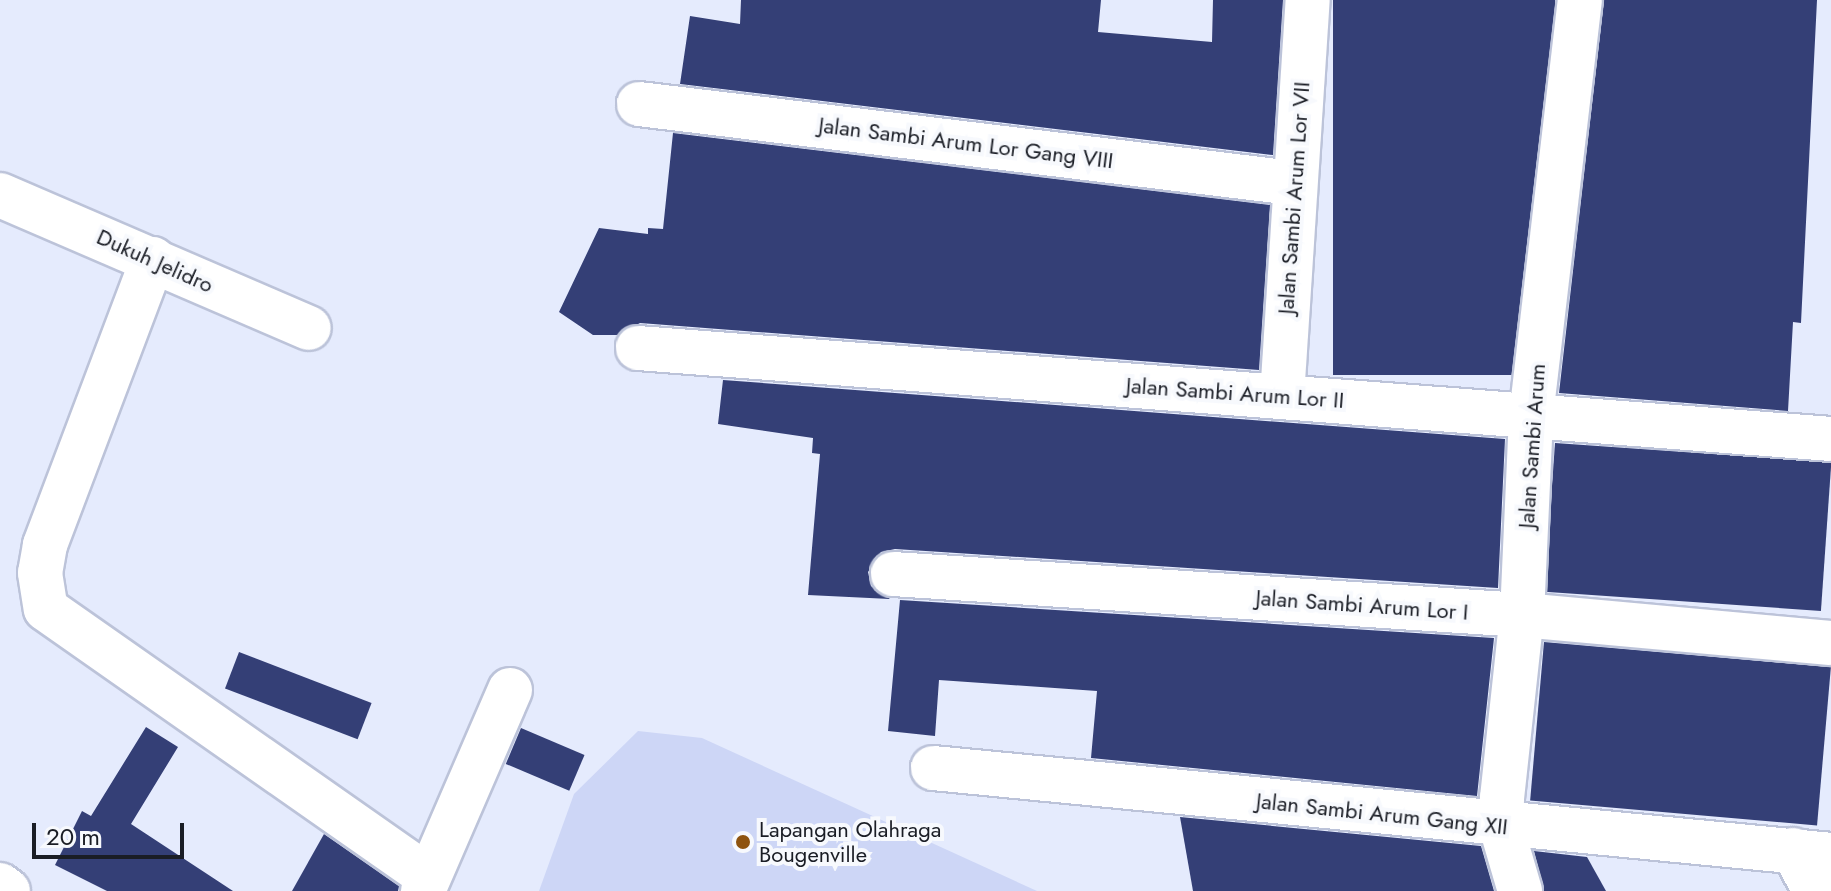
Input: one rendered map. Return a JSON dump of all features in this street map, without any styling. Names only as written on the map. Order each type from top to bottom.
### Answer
[{"type":"street","name":"Jalan Sambi Arum Lor VII","points":[[1282,397],[1293,183],[1308,0]]},
{"type":"street","name":"Jalan Sambi Arum","points":[[1520,891],[1501,826],[1522,615],[1531,416],[1580,0]]},
{"type":"street","name":"Jalan Sambi Arum Lor Gang VIII","points":[[639,104],[1293,183]]},
{"type":"street","name":"Dukuh Jelidro","points":[[0,195],[309,328]]},
{"type":"street","points":[[153,259],[45,545],[40,573],[46,609],[426,884],[510,690]]},
{"type":"street","name":"Jalan Sambi Arum Lor II","points":[[638,348],[1831,439]]},
{"type":"street","name":"Jalan Sambi Arum Lor I","points":[[893,574],[1522,615],[1831,643]]},
{"type":"street","name":"Jalan Sambi Arum Gang XII","points":[[933,768],[1501,826],[1812,853]]},
{"type":"street","points":[[1812,853],[1815,891]]},
{"type":"street","points":[[0,885],[8,891]]},
{"type":"shaded area","name":"Lapangan Olahraga Bougenville","points":[[638,731],[702,738],[1037,891],[539,891],[574,794]]},
{"type":"building","points":[[741,0],[1101,0],[1098,32],[1212,42],[1213,0],[1283,0],[1273,155],[680,84],[690,16],[740,24]]},
{"type":"building","points":[[1333,0],[1555,0],[1555,375],[1333,375]]},
{"type":"building","points":[[1604,0],[1817,0],[1801,323],[1793,322],[1788,411],[1559,393]]},
{"type":"building","points":[[673,133],[1270,205],[1259,370],[640,323],[617,335],[593,335],[559,312],[599,228],[648,234],[648,228],[663,229]]},
{"type":"building","points":[[723,380],[1505,439],[1498,588],[895,549],[881,552],[868,572],[871,586],[890,599],[808,595],[820,454],[812,453],[813,438],[718,424]]},
{"type":"building","points":[[1555,443],[1831,462],[1821,611],[1545,592]]},
{"type":"building","points":[[900,600],[1494,638],[1477,796],[1091,758],[1097,691],[939,680],[935,736],[888,731]]},
{"type":"building","points":[[1544,642],[1831,667],[1817,825],[1530,800]]},
{"type":"building","points":[[239,652],[372,703],[358,739],[225,688]]},
{"type":"building","points":[[146,727],[178,747],[131,824],[233,891],[107,891],[55,865],[82,811],[91,816]]},
{"type":"building","points":[[521,728],[585,755],[569,791],[506,764]]},
{"type":"building","points":[[1180,817],[1481,846],[1494,891],[1193,891]]},
{"type":"building","points":[[324,834],[399,886],[398,891],[292,891]]},
{"type":"building","points":[[1534,851],[1587,857],[1606,891],[1544,891]]},
{"type":"place","name":"Lapangan Olahraga Bougenville","points":[[743,842]]}]
